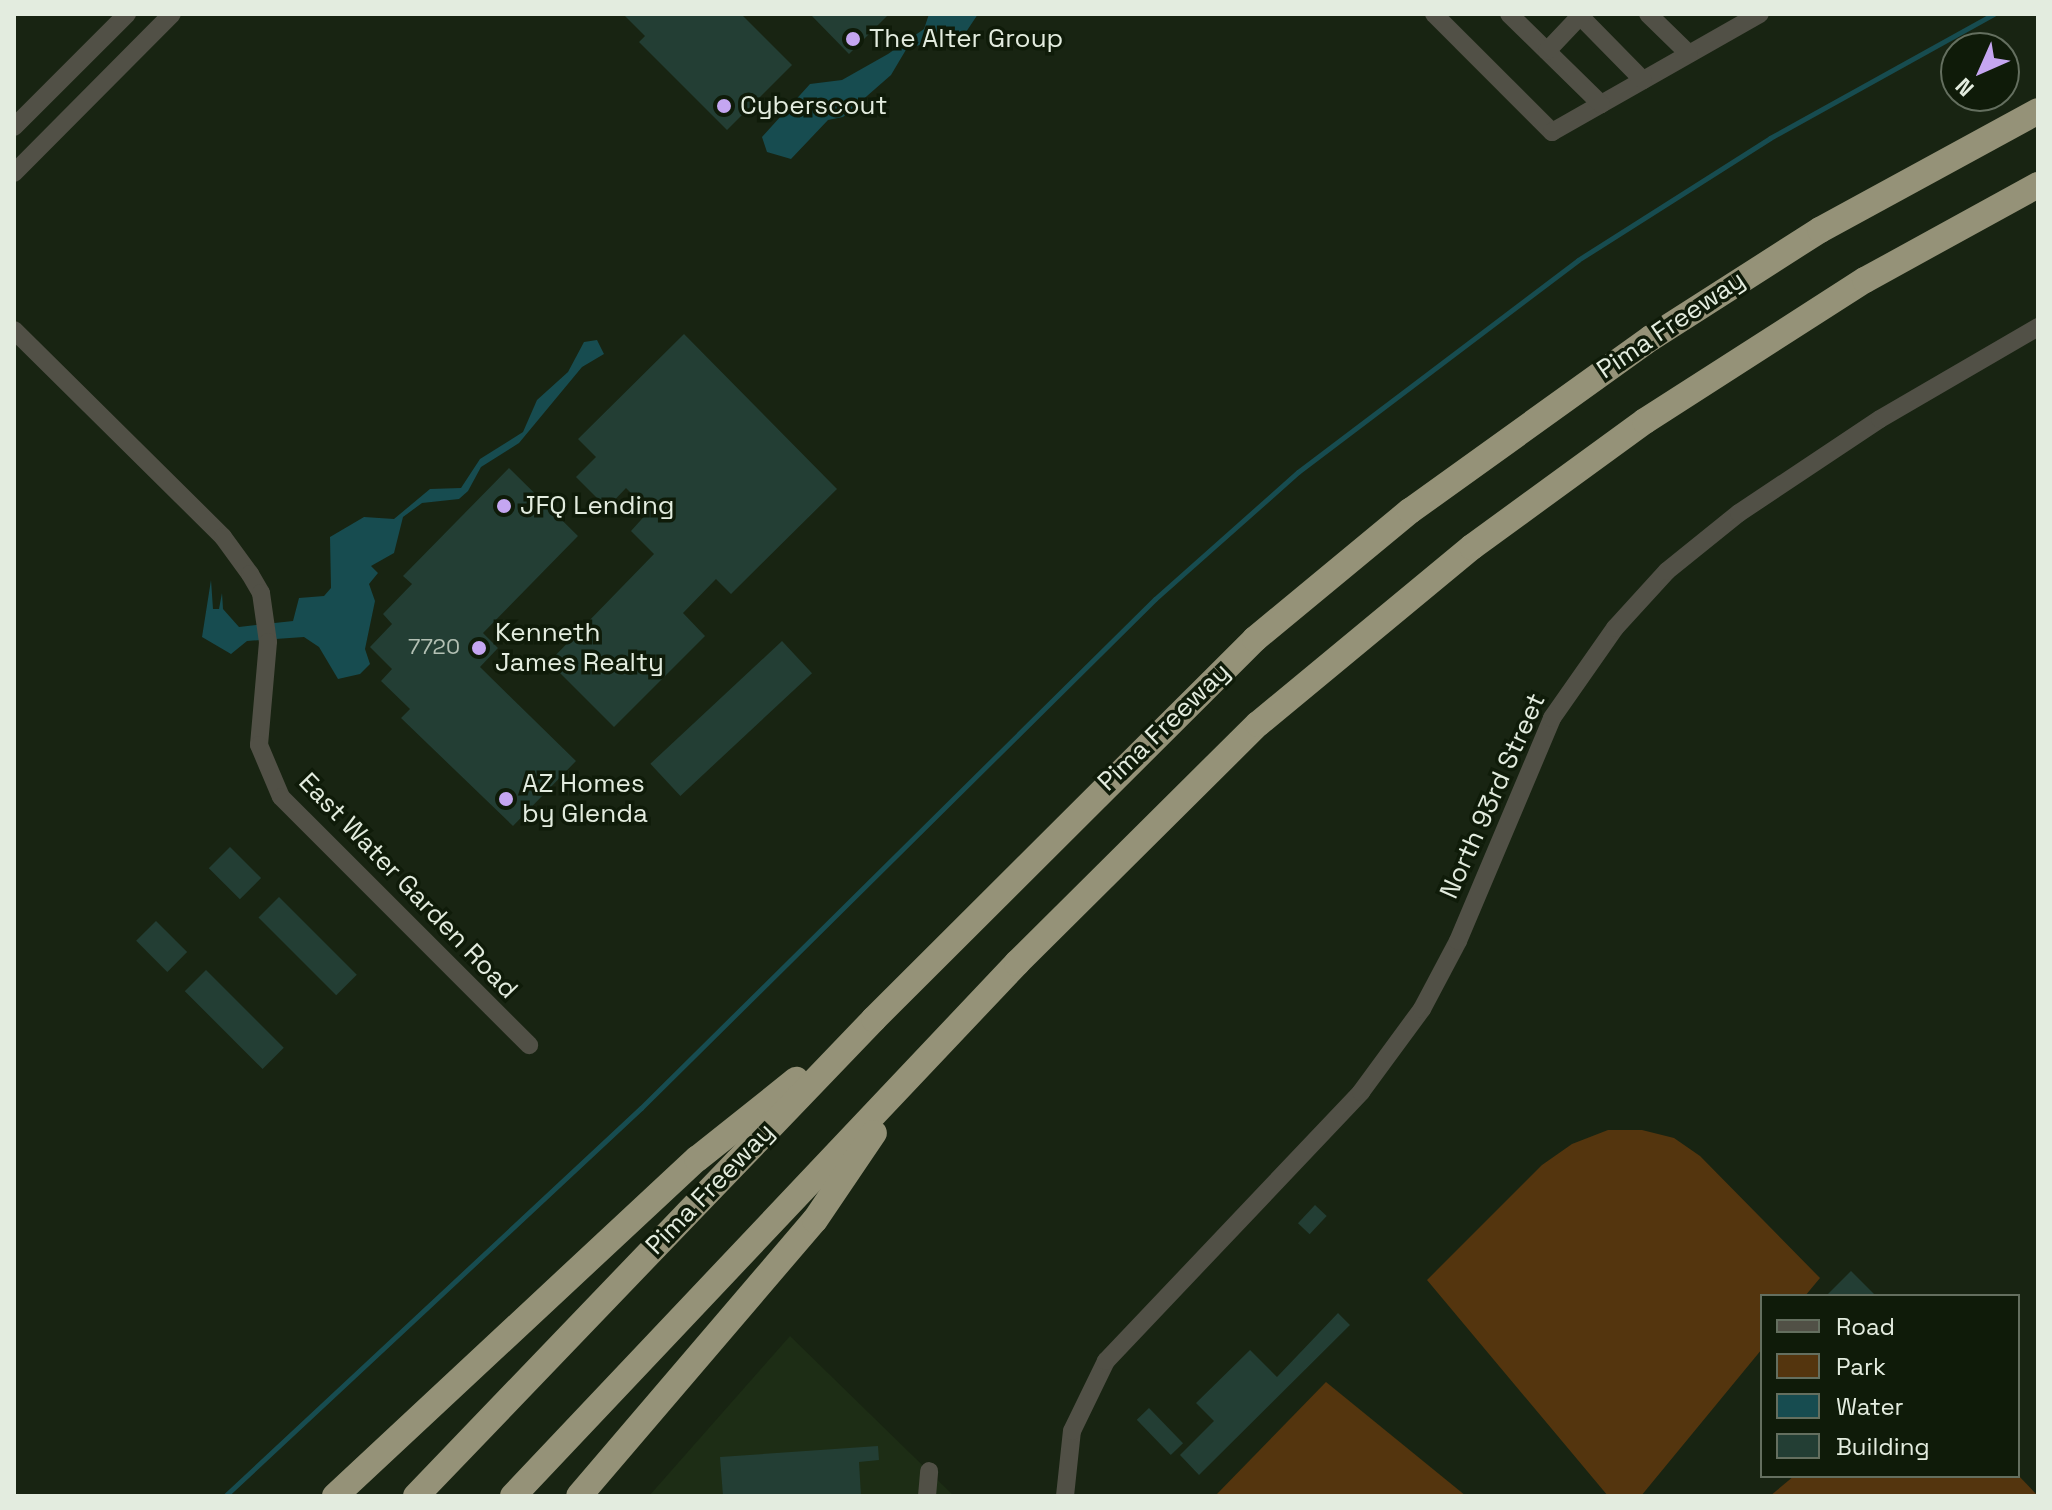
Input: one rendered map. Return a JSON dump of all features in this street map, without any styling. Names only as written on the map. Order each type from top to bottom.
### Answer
[{"type":"highway","points":[[1991,135],[2038,105]]},
{"type":"highway","name":"Pima Freeway","points":[[416,1496],[874,1019],[1255,639],[1410,511],[1742,277],[2038,111]]},
{"type":"highway","points":[[513,1496],[927,1058],[1258,724],[1472,547],[1776,335],[2038,185]]},
{"type":"highway","points":[[335,1496],[697,1159],[874,1019]]},
{"type":"highway","points":[[579,1496],[815,1220],[927,1058]]},
{"type":"street","points":[[14,127],[127,14]]},
{"type":"street","points":[[14,173],[172,14]]},
{"type":"street","points":[[1434,14],[1552,132],[1760,14]]},
{"type":"street","points":[[1509,14],[1601,104]]},
{"type":"street","points":[[1648,14],[1689,54]]},
{"type":"street","points":[[1547,51],[1581,15],[1643,80]]},
{"type":"street","name":"North 93rd Street","points":[[1065,1496],[1065,1464],[1081,1405],[1118,1346],[1361,1092],[1402,1039],[1458,941],[1552,718],[1639,599],[1696,545],[1793,475],[2038,327]]},
{"type":"street","name":"East Water Garden Road","points":[[14,330],[230,545],[261,593],[268,653],[259,745],[281,797],[529,1045]]},
{"type":"street","points":[[927,1496],[929,1471]]},
{"type":"shaded area","points":[[790,1336],[954,1496],[649,1496]]},
{"type":"green space","points":[[1608,1130],[1642,1130],[1674,1138],[1700,1156],[1820,1278],[1807,1294],[1760,1294],[1760,1351],[1641,1496],[1608,1496],[1427,1280],[1542,1165],[1572,1144]]},
{"type":"green space","points":[[1326,1382],[1466,1496],[1215,1496]]},
{"type":"green space","points":[[2020,1477],[2038,1496],[1770,1496],[1792,1478]]},
{"type":"water","points":[[929,14],[978,14],[964,35],[907,48],[891,75],[843,117],[828,120],[791,159],[767,152],[762,137],[810,84],[842,80],[888,54],[924,29]]},
{"type":"water","points":[[597,340],[604,354],[582,367],[519,443],[481,467],[468,491],[459,499],[422,503],[403,517],[394,553],[371,566],[378,573],[369,584],[375,601],[365,649],[370,664],[360,674],[338,679],[319,647],[304,637],[247,641],[231,654],[202,637],[211,580],[213,609],[219,609],[222,593],[223,609],[239,627],[293,621],[299,598],[324,596],[331,588],[330,537],[364,517],[394,519],[430,489],[461,488],[480,459],[523,432],[537,400],[568,372],[584,342]]},
{"type":"building","points":[[623,14],[741,14],[792,65],[727,130],[639,42],[645,36]]},
{"type":"building","points":[[810,14],[889,14],[849,54]]},
{"type":"building","points":[[684,334],[837,489],[731,594],[716,579],[683,613],[705,636],[614,727],[549,662],[654,554],[631,531],[649,511],[626,488],[607,508],[576,477],[596,457],[578,439]]},
{"type":"building","points":[[509,468],[578,536],[483,633],[498,648],[480,667],[576,761],[513,826],[401,718],[410,709],[381,681],[392,669],[370,647],[392,624],[383,614],[412,584],[403,576]]},
{"type":"building","points":[[782,641],[812,673],[680,796],[650,764]]},
{"type":"building","points":[[230,847],[261,878],[240,899],[209,868]]},
{"type":"building","points":[[279,897],[357,975],[336,995],[258,918]]},
{"type":"building","points":[[156,921],[187,952],[167,972],[136,941]]},
{"type":"building","points":[[206,970],[284,1048],[263,1069],[185,991]]},
{"type":"building","points":[[1315,1205],[1327,1216],[1310,1234],[1298,1223]]},
{"type":"building","points":[[1851,1271],[1874,1294],[1828,1294]]},
{"type":"building","points":[[1338,1313],[1350,1325],[1199,1475],[1180,1455],[1214,1421],[1196,1403],[1250,1350],[1277,1377]]},
{"type":"building","points":[[1149,1408],[1183,1443],[1171,1455],[1137,1420]]},
{"type":"building","points":[[878,1446],[879,1460],[859,1462],[861,1496],[723,1496],[720,1457]]},
{"type":"waterway","points":[[225,1496],[641,1108],[1155,599],[1298,472],[1578,260],[1770,138],[1994,14]]},
{"type":"place","name":"The Alter Group","points":[[853,39]]},
{"type":"place","name":"Cyberscout","points":[[724,106]]},
{"type":"place","name":"JFQ Lending","points":[[504,506]]},
{"type":"place","name":"Kenneth James Realty","points":[[479,648]]},
{"type":"place","name":"AZ Homes by Glenda","points":[[506,799]]}]
